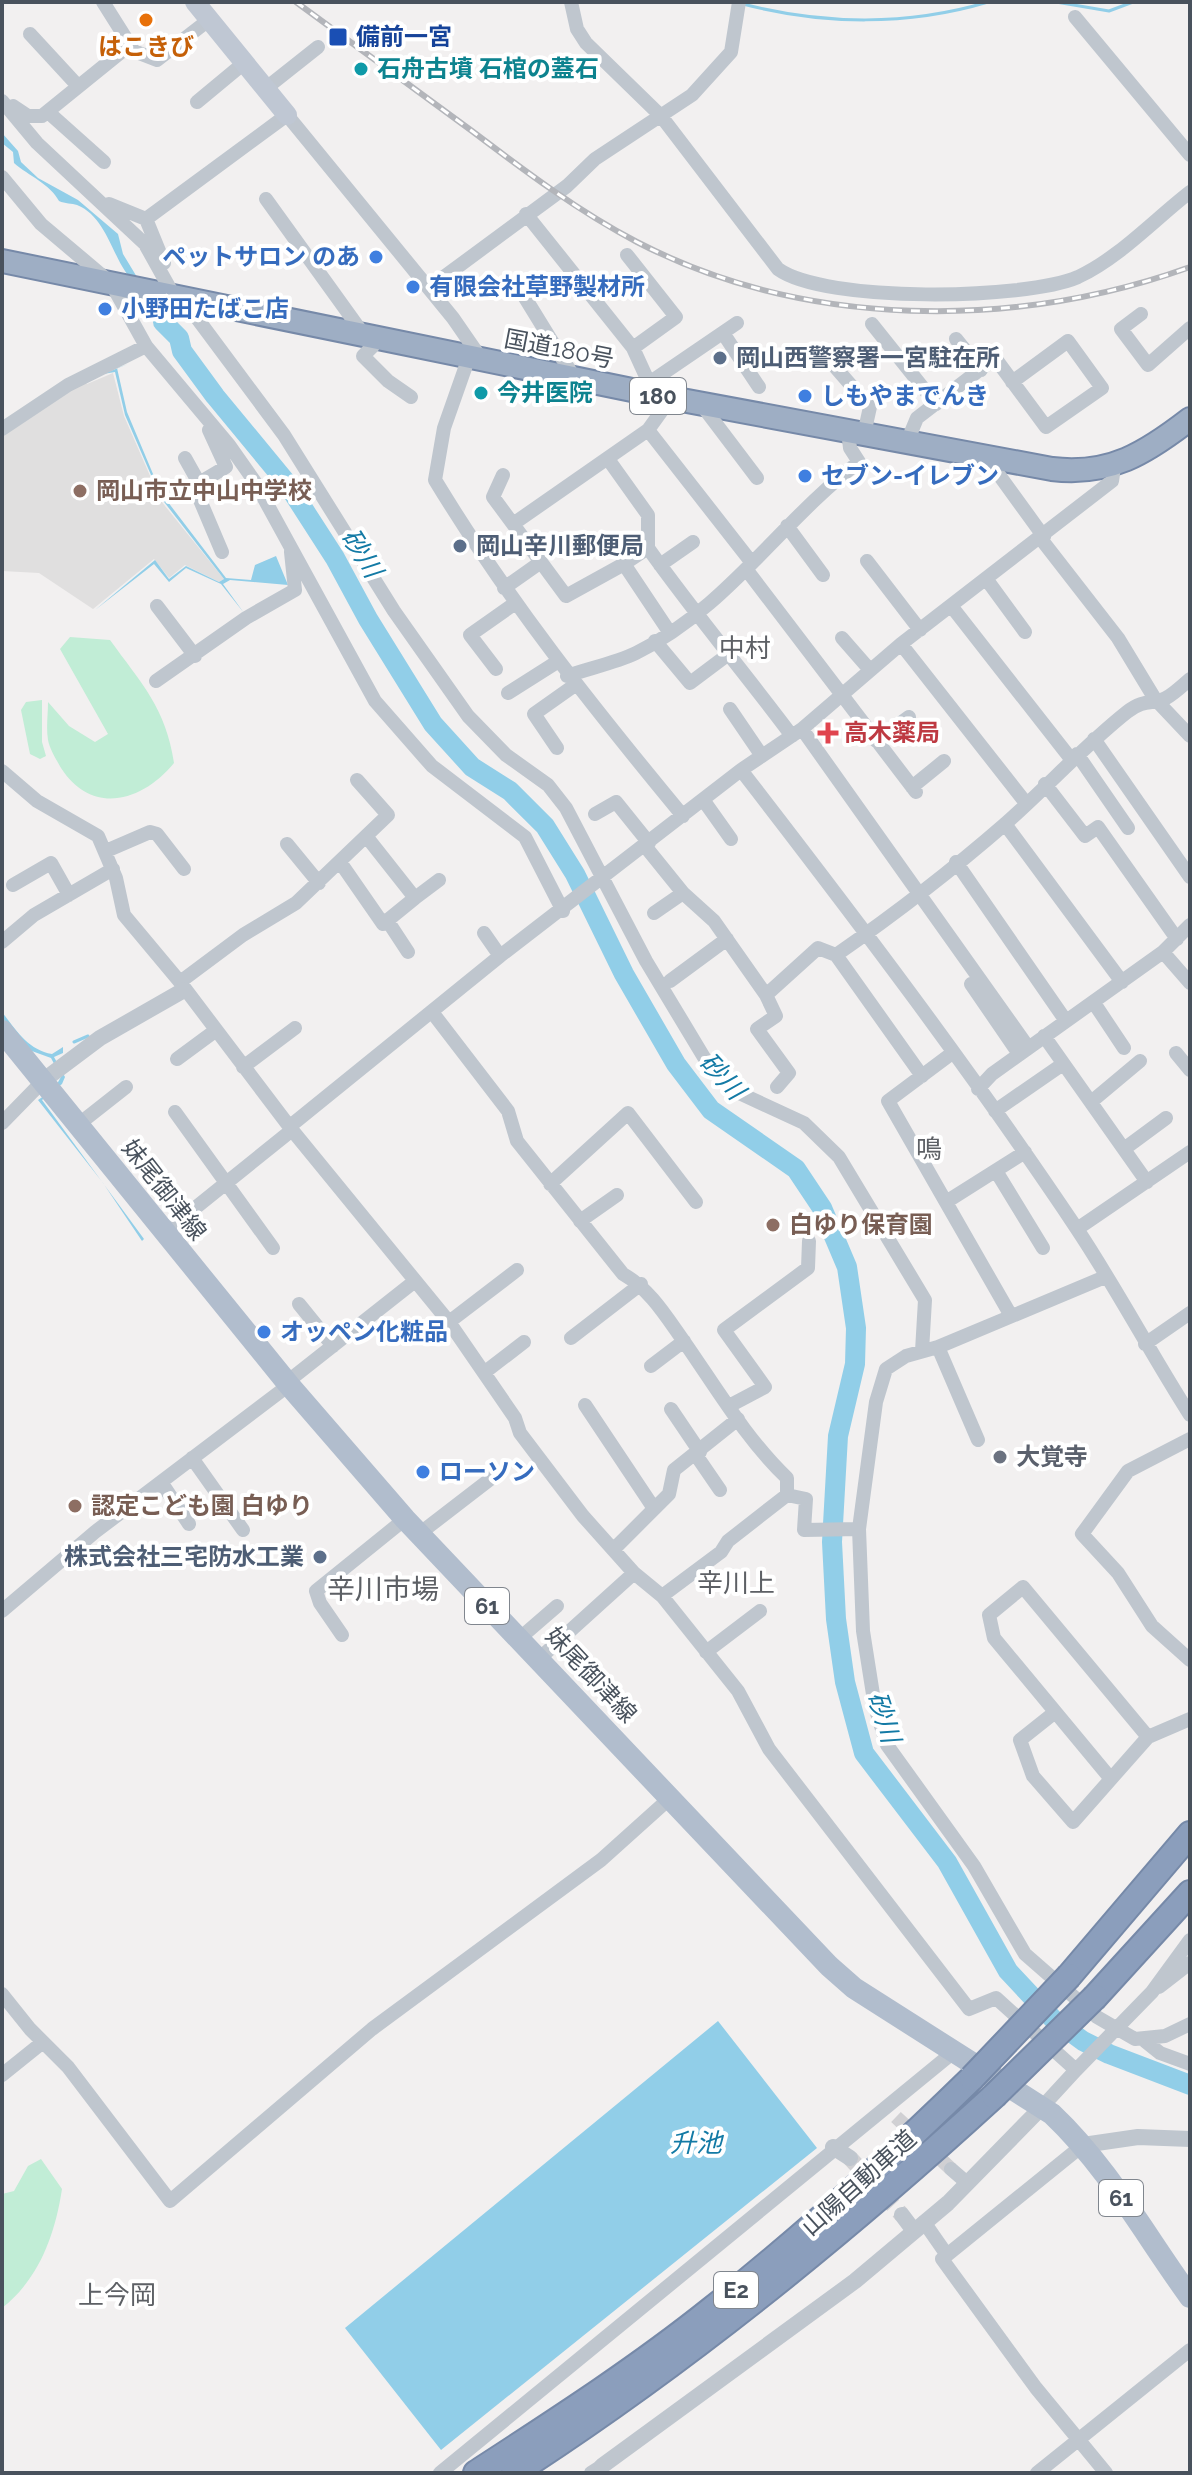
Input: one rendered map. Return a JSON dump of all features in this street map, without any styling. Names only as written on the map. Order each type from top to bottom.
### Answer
[{"type":"highway","name":"国道180号","points":[[2,261],[118,285],[172,292],[369,337],[575,379],[648,388],[671,398],[701,404],[1069,471],[1114,467],[1142,454],[1190,419]]},
{"type":"highway","name":"山陽自動車道","points":[[476,2473],[612,2383],[710,2311],[858,2188],[972,2078],[1069,1976],[1190,1834]]},
{"type":"highway","name":"山陽自動車道","points":[[514,2473],[624,2400],[722,2328],[872,2205],[994,2096],[1095,1997],[1190,1893]]},
{"type":"main road","points":[[195,2],[287,115]]},
{"type":"main road","name":"妹尾御津線","points":[[2,1031],[288,1384],[412,1526],[854,1988],[1042,2107],[1083,2145],[1190,2297]]},
{"type":"street","points":[[103,2],[132,48],[151,59],[162,58],[210,19]]},
{"type":"street","points":[[571,2],[577,29],[586,43],[661,116],[778,269],[795,278],[886,293],[990,292],[1038,288],[1067,281],[1092,270],[1190,192]]},
{"type":"street","points":[[429,288],[567,186],[595,159],[692,95],[731,52],[739,2]]},
{"type":"street","points":[[1075,17],[1190,155]]},
{"type":"street","points":[[30,34],[78,86]]},
{"type":"street","points":[[265,89],[318,47]]},
{"type":"street","points":[[2,101],[35,118],[48,112],[126,48],[132,48]]},
{"type":"street","points":[[197,102],[244,63]]},
{"type":"street","points":[[2,101],[37,143],[145,244],[172,292],[284,435],[394,611],[468,716],[506,755],[557,794],[646,961],[719,1079],[739,1093],[804,1123],[839,1157],[925,1300],[922,1351]]},
{"type":"street","points":[[48,112],[104,162]]},
{"type":"street","points":[[146,219],[287,115],[429,288],[475,359],[444,428],[435,480],[514,604],[571,681],[683,816]]},
{"type":"street","points":[[2,177],[41,224],[118,285],[146,346],[203,413],[255,482],[375,701],[432,766],[525,837],[565,909]]},
{"type":"street","points":[[266,199],[369,337],[373,346],[363,356],[388,381],[411,397]]},
{"type":"street","points":[[101,202],[146,219],[159,245],[172,292]]},
{"type":"street","points":[[526,214],[633,348],[648,388],[737,323]]},
{"type":"street","points":[[627,255],[676,317],[633,348]]},
{"type":"street","points":[[516,283],[575,379]]},
{"type":"street","points":[[1141,314],[1121,329],[1148,365],[1190,328]]},
{"type":"street","points":[[872,324],[936,404]]},
{"type":"street","points":[[723,333],[759,387]]},
{"type":"street","points":[[956,339],[981,370]]},
{"type":"street","points":[[907,442],[917,418],[995,358],[1012,382],[1046,427],[1102,388],[1068,341],[1012,382]]},
{"type":"street","points":[[2,429],[68,385],[146,346]]},
{"type":"street","points":[[557,748],[534,714],[571,681],[636,653],[697,613],[749,566],[818,493],[859,462],[850,448],[870,407],[829,360]]},
{"type":"street","points":[[513,524],[648,430],[671,398]]},
{"type":"street","points":[[701,404],[757,478]]},
{"type":"street","points":[[199,483],[226,467],[203,413]]},
{"type":"street","points":[[648,430],[914,790],[944,761]]},
{"type":"street","points":[[986,457],[1042,538],[1118,638],[1155,699],[1190,736]]},
{"type":"street","points":[[185,458],[199,483],[197,493],[222,552]]},
{"type":"street","points":[[608,459],[648,515],[648,548],[923,894],[1024,1050]]},
{"type":"street","points":[[164,1233],[500,956],[565,909],[741,770],[797,733],[901,644],[1042,538],[1112,481],[1114,467]]},
{"type":"street","points":[[503,475],[493,497],[566,596],[648,548]]},
{"type":"street","points":[[787,526],[823,575]]},
{"type":"street","points":[[156,681],[246,618],[295,590],[289,541]]},
{"type":"street","points":[[660,565],[693,542]]},
{"type":"street","points":[[867,561],[920,630]]},
{"type":"street","points":[[504,588],[541,562]]},
{"type":"street","points":[[624,564],[670,633]]},
{"type":"street","points":[[987,580],[1025,632]]},
{"type":"street","points":[[496,669],[470,635],[514,604]]},
{"type":"street","points":[[157,606],[195,656]]},
{"type":"street","points":[[952,607],[1074,756],[1128,828]]},
{"type":"street","points":[[842,638],[870,670]]},
{"type":"street","points":[[655,641],[690,683],[730,653]]},
{"type":"street","points":[[901,644],[1026,803]]},
{"type":"street","points":[[508,693],[557,662]]},
{"type":"street","points":[[836,955],[923,894],[934,879],[1005,824],[1074,756],[1137,705],[1155,699],[1164,700],[1190,679]]},
{"type":"street","points":[[730,709],[762,756]]},
{"type":"street","points":[[876,741],[909,717]]},
{"type":"street","points":[[1094,739],[1190,877]]},
{"type":"street","points":[[741,770],[867,933],[951,1054],[1025,1152],[1077,1229],[1190,1415]]},
{"type":"street","points":[[2,771],[37,801],[98,836],[113,869],[124,915],[290,1129],[449,1322],[485,1372],[520,1433],[583,1516],[634,1573],[662,1596],[738,1691],[769,1749],[969,2009],[996,1998],[1078,2067]]},
{"type":"street","points":[[2,1123],[44,1080],[100,1038],[182,986],[319,883],[388,815],[357,780]]},
{"type":"street","points":[[1045,784],[1085,836],[1098,827],[1177,939]]},
{"type":"street","points":[[704,801],[731,839]]},
{"type":"street","points":[[595,814],[616,802],[683,893],[714,921],[766,995],[776,1016],[757,1029],[789,1073],[777,1087]]},
{"type":"street","points":[[1005,824],[1122,982]]},
{"type":"street","points":[[106,851],[150,832],[157,834],[184,869]]},
{"type":"street","points":[[366,836],[415,898]]},
{"type":"street","points":[[287,844],[319,883]]},
{"type":"street","points":[[340,862],[383,924],[439,880]]},
{"type":"street","points":[[956,862],[1066,1021]]},
{"type":"street","points":[[13,885],[51,863],[69,895]]},
{"type":"street","points":[[2,942],[34,915],[113,869]]},
{"type":"street","points":[[654,913],[683,893]]},
{"type":"street","points":[[387,920],[408,952]]},
{"type":"street","points":[[978,1089],[1024,1050],[1163,952],[1190,925]]},
{"type":"street","points":[[484,933],[500,956]]},
{"type":"street","points":[[670,981],[727,939]]},
{"type":"street","points":[[766,995],[818,948],[836,955],[922,1076]]},
{"type":"street","points":[[1163,952],[1190,983]]},
{"type":"street","points":[[971,984],[1024,1050]]},
{"type":"street","points":[[1094,1003],[1124,1048]]},
{"type":"street","points":[[432,1012],[508,1111],[517,1141],[623,1274],[641,1284],[734,1412],[787,1478],[787,1495]]},
{"type":"street","points":[[243,1067],[295,1028]]},
{"type":"street","points":[[177,1059],[215,1031]]},
{"type":"street","points":[[1044,1036],[1147,1182]]},
{"type":"street","points":[[1176,1053],[1190,1070]]},
{"type":"street","points":[[951,1054],[888,1101],[1010,1314]]},
{"type":"street","points":[[1091,1102],[1140,1061]]},
{"type":"street","points":[[995,1111],[1063,1064]]},
{"type":"street","points":[[79,1124],[126,1087]]},
{"type":"street","points":[[175,1112],[273,1248]]},
{"type":"street","points":[[550,1184],[628,1113],[696,1202]]},
{"type":"street","points":[[1124,1149],[1166,1118]]},
{"type":"street","points":[[946,1202],[1025,1152]]},
{"type":"street","points":[[1077,1229],[1190,1152]]},
{"type":"street","points":[[996,1171],[1043,1248]]},
{"type":"street","points":[[580,1221],[617,1195]]},
{"type":"street","points":[[614,1549],[669,1494],[674,1470],[698,1453],[734,1412],[765,1387],[724,1330],[808,1268],[809,1241]]},
{"type":"street","points":[[449,1322],[517,1270]]},
{"type":"street","points":[[1105,1277],[1010,1314],[938,1347],[894,1361],[880,1380],[859,1529],[863,1631],[875,1707],[887,1745],[974,1866],[1008,1931],[1025,1954],[1057,1985],[1114,2029],[1145,2041],[1160,2053],[1190,2064]]},
{"type":"street","points":[[2,1611],[415,1281]]},
{"type":"street","points":[[571,1338],[641,1284]]},
{"type":"street","points":[[299,1304],[333,1346]]},
{"type":"street","points":[[1145,1344],[1190,1313]]},
{"type":"street","points":[[651,1366],[684,1341]]},
{"type":"street","points":[[485,1372],[524,1342]]},
{"type":"street","points":[[938,1347],[978,1440]]},
{"type":"street","points":[[585,1405],[653,1507]]},
{"type":"street","points":[[671,1409],[720,1490]]},
{"type":"street","points":[[1190,1439],[1128,1471],[1082,1534],[1118,1573],[1152,1626],[1190,1660]]},
{"type":"street","points":[[192,1458],[243,1530]]},
{"type":"street","points":[[342,1635],[320,1603],[316,1591],[412,1526],[493,1477]]},
{"type":"street","points":[[161,1482],[189,1524]]},
{"type":"street","points":[[662,1596],[721,1552],[728,1541],[787,1495],[806,1499],[804,1530],[859,1529]]},
{"type":"street","points":[[540,1658],[634,1573]]},
{"type":"street","points":[[1111,1779],[994,1638],[989,1615],[1023,1587],[1148,1737]]},
{"type":"street","points":[[520,1638],[557,1606]]},
{"type":"street","points":[[706,1652],[760,1611]]},
{"type":"street","points":[[1054,1713],[1020,1740],[1033,1776],[1073,1822],[1148,1737],[1190,1719]]},
{"type":"street","points":[[2,1994],[68,2067],[170,2201],[372,2029],[601,1860],[670,1798]]},
{"type":"street","points":[[597,2469],[809,2317],[919,2227],[1042,2107],[1152,1992],[1190,1940]]},
{"type":"street","points":[[1152,1992],[1183,1973],[1190,1963]]},
{"type":"street","points":[[1145,2041],[1190,2024]]},
{"type":"street","points":[[2,2075],[43,2042]]},
{"type":"street","points":[[440,2473],[833,2147],[891,2112],[956,2050]]},
{"type":"street","points":[[1106,2473],[1036,2388],[942,2259],[1083,2145],[1138,2137],[1190,2139]]},
{"type":"street","points":[[833,2147],[850,2158]]},
{"type":"street","points":[[951,2169],[966,2182]]},
{"type":"street","points":[[902,2215],[947,2255]]},
{"type":"street","points":[[1037,2473],[1190,2350]]},
{"type":"shaded area","name":"岡山市立中山中学校","points":[[113,373],[124,416],[161,501],[224,579],[219,582],[185,565],[169,578],[154,559],[93,609],[39,573],[2,571],[2,431],[85,381],[87,384]]},
{"type":"green space","points":[[70,637],[110,640],[151,697],[165,727],[174,763],[147,787],[132,794],[102,798],[87,793],[73,783],[50,747],[48,702],[69,726],[95,742],[108,734],[60,649]]},
{"type":"green space","points":[[42,700],[42,742],[46,756],[40,759],[30,754],[21,710],[26,702]]},
{"type":"green space","points":[[41,2159],[62,2189],[55,2223],[35,2270],[2,2308],[2,2194],[14,2191],[28,2166]]},
{"type":"water","points":[[2,133],[18,151],[21,162],[38,178],[78,200],[118,234],[123,254],[163,320],[180,331],[186,341],[178,342],[151,307],[125,271],[94,217],[77,205],[59,201],[45,185],[14,163],[13,152],[2,143]]},
{"type":"water","points":[[117,368],[127,412],[161,493],[226,578],[251,580],[255,565],[276,556],[288,585],[230,580],[223,584],[244,613],[221,584],[186,568],[169,582],[154,564],[95,610],[155,560],[169,579],[186,566],[219,582],[224,579],[161,498],[125,415],[115,372],[103,374]]},
{"type":"water","points":[[2,1012],[23,1038],[36,1048],[52,1054],[63,1047],[63,1053],[54,1057],[65,1077],[62,1084],[42,1100],[102,1181],[38,1100],[54,1089],[61,1077],[51,1058],[29,1050],[2,1018]]},
{"type":"water","points":[[104,1185],[144,1239],[142,1241]]},
{"type":"water","name":"升池","points":[[718,2021],[817,2148],[441,2450],[345,2328]]},
{"type":"waterway","points":[[743,4],[804,16],[866,20],[927,15],[988,2]]},
{"type":"waterway","points":[[1056,2],[1109,11],[1133,2]]},
{"type":"waterway","name":"砂川","points":[[163,322],[179,338],[182,351],[215,396],[286,482],[335,558],[368,619],[433,724],[472,767],[510,791],[545,826],[575,874],[624,974],[676,1064],[711,1110],[796,1169],[822,1208],[847,1267],[856,1328],[855,1364],[838,1436],[832,1542],[836,1619],[845,1682],[864,1753],[947,1862],[1008,1971],[1053,2019],[1083,2041],[1109,2054],[1190,2085]]},
{"type":"waterway","points":[[74,1042],[88,1036]]},
{"type":"tunnel","points":[[896,2117],[951,2169]]},
{"type":"tunnel","points":[[850,2158],[902,2215]]},
{"type":"railway","points":[[296,2],[532,176],[637,242],[702,271],[770,291],[840,305],[911,311],[982,310],[1053,302],[1123,288],[1190,267]]},
{"type":"place","name":"はこきび","points":[[146,20]]},
{"type":"place","name":"備前一宮","points":[[338,37]]},
{"type":"place","name":"石舟古墳 石棺の蓋石","points":[[361,69]]},
{"type":"place","name":"ペットサロン のあ","points":[[376,257]]},
{"type":"place","name":"有限会社草野製材所","points":[[413,287]]},
{"type":"place","name":"小野田たばこ店","points":[[105,309]]},
{"type":"place","name":"岡山西警察署一宮駐在所","points":[[720,358]]},
{"type":"place","name":"今井医院","points":[[481,393]]},
{"type":"place","name":"しもやまでんき","points":[[805,396]]},
{"type":"place","name":"セブン-イレブン","points":[[805,476]]},
{"type":"place","name":"岡山市立中山中学校","points":[[80,491]]},
{"type":"place","name":"岡山辛川郵便局","points":[[460,546]]},
{"type":"place","name":"高木薬局","points":[[828,733]]},
{"type":"place","name":"白ゆり保育園","points":[[773,1225]]},
{"type":"place","name":"オッペン化粧品","points":[[264,1332]]},
{"type":"place","name":"大覚寺","points":[[1000,1457]]},
{"type":"place","name":"ローソン","points":[[423,1472]]},
{"type":"place","name":"認定こども園 白ゆり","points":[[75,1506]]},
{"type":"place","name":"株式会社三宅防水工業","points":[[320,1557]]},
{"type":"district","name":"中村","points":[[745,648]]},
{"type":"district","name":"鳴","points":[[929,1149]]},
{"type":"district","name":"辛川上","points":[[736,1583]]},
{"type":"district","name":"辛川市場","points":[[383,1589]]},
{"type":"district","name":"上今岡","points":[[117,2295]]}]
